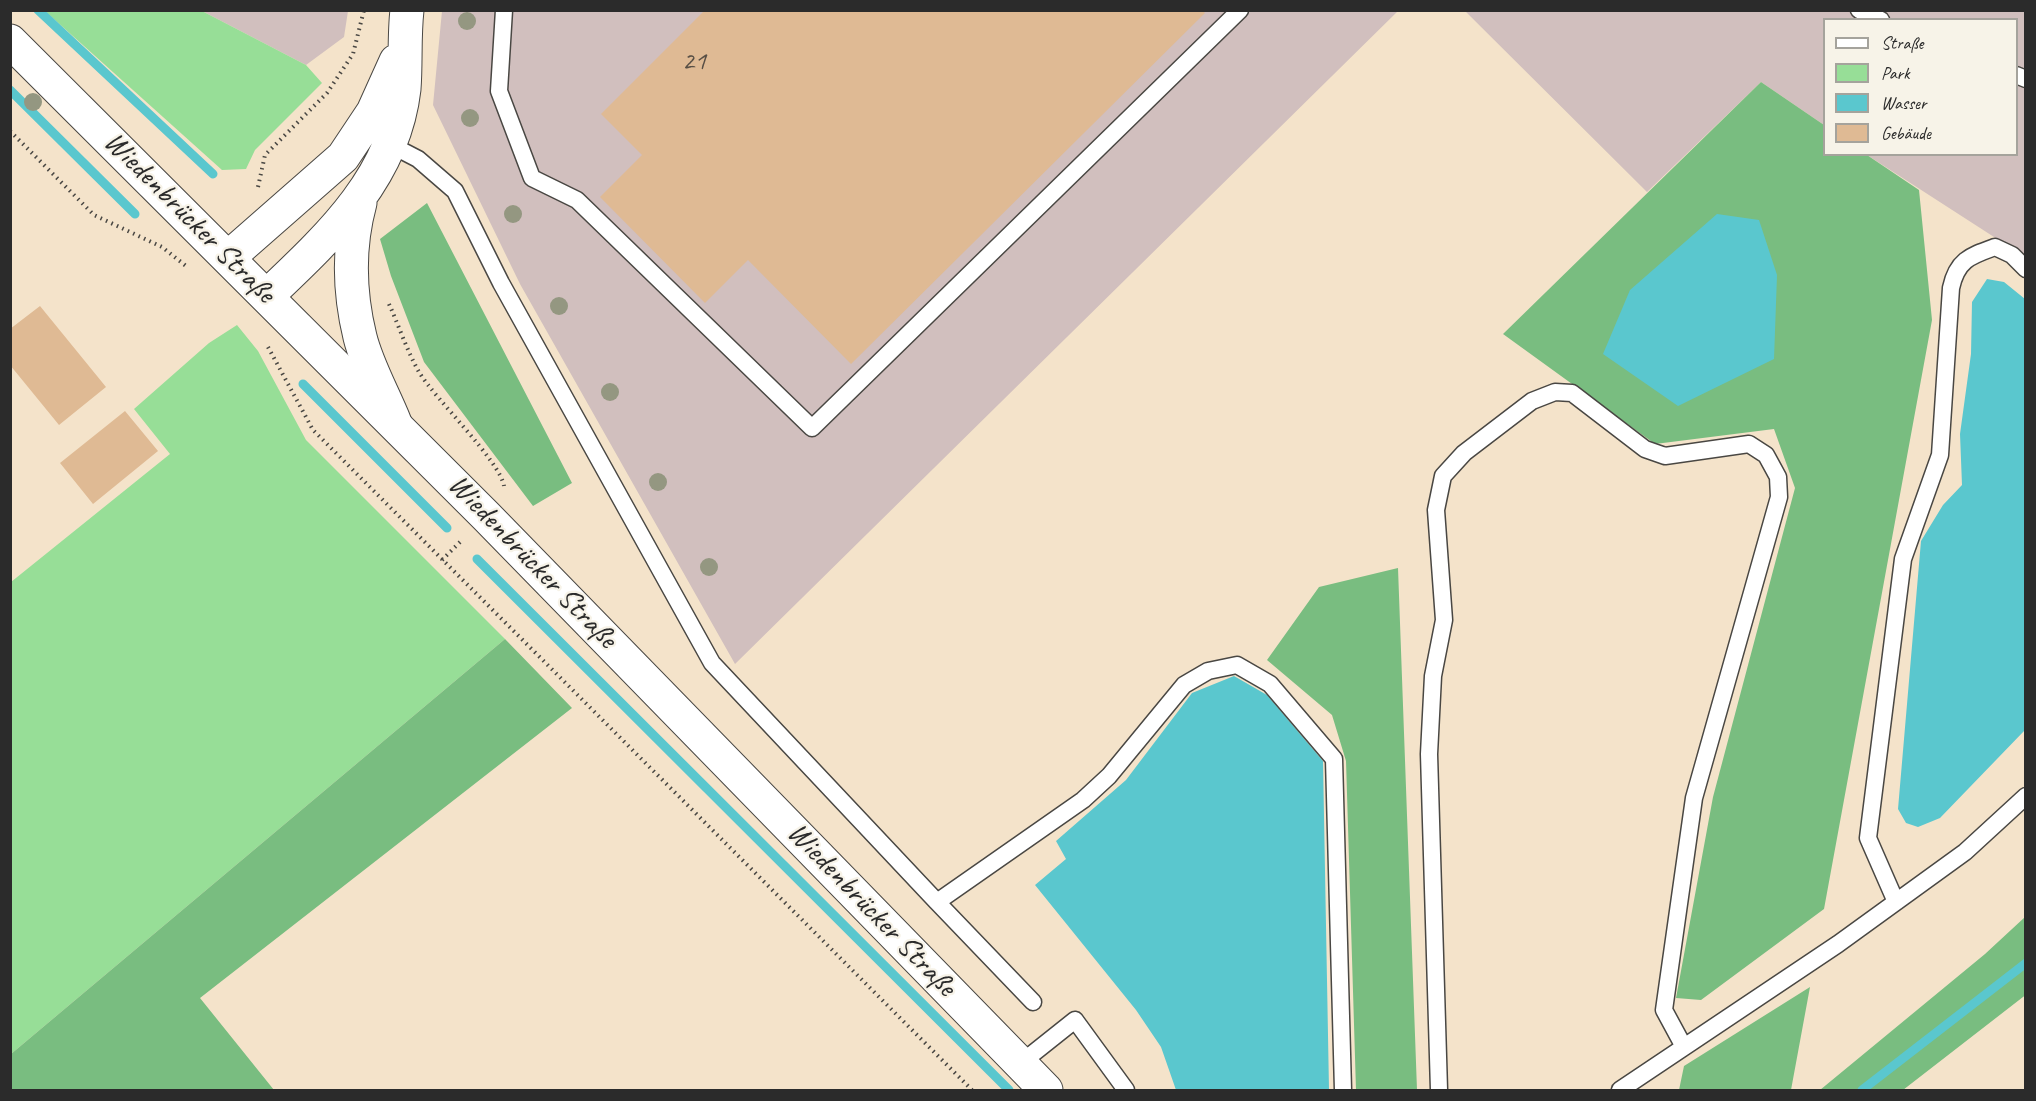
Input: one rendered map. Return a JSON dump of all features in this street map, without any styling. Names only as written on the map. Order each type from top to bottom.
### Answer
[{"type":"street","points":[[267,296],[345,219],[361,197],[395,132],[404,88],[403,46],[407,10]]},
{"type":"street","name":"Wiedenbrücker Straße","points":[[10,41],[395,423],[1046,1090]]},
{"type":"street","points":[[229,257],[343,157],[373,112],[403,46]]},
{"type":"street","points":[[361,197],[352,230],[350,272],[360,338],[395,423]]},
{"type":"lane","points":[[504,10],[499,91],[532,178],[577,200],[812,428],[1240,10]]},
{"type":"lane","points":[[1859,10],[1877,18]]},
{"type":"lane","points":[[389,144],[418,159],[455,191],[501,283],[712,663],[1033,1002]]},
{"type":"lane","points":[[1896,902],[1868,838],[1903,559],[1940,455],[1954,270],[1970,256],[1995,247],[2012,255],[2025,268]]},
{"type":"lane","points":[[1439,1090],[1429,754],[1433,676],[1444,620],[1436,510],[1443,476],[1464,453],[1532,401],[1555,392],[1572,393],[1645,449],[1665,456],[1749,444],[1766,455],[1778,477],[1779,497],[1763,562],[1694,798],[1664,1010],[1684,1047]]},
{"type":"lane","points":[[937,902],[1083,800],[1109,776],[1184,685],[1208,671],[1237,665],[1270,684],[1334,759],[1343,1090]]},
{"type":"lane","points":[[1620,1090],[1896,902],[1965,852],[2025,796]]},
{"type":"lane","points":[[1021,1063],[1075,1020],[1126,1090]]},
{"type":"path","points":[[274,218],[255,197],[264,155],[327,93],[353,54],[364,10]]},
{"type":"path","points":[[10,131],[94,215],[162,247],[187,267]]},
{"type":"path","points":[[388,302],[420,372],[503,480],[505,497],[442,560]]},
{"type":"path","points":[[265,342],[313,430],[972,1090]]},
{"type":"shaded area","points":[[202,11],[348,11],[344,37],[306,65]]},
{"type":"shaded area","points":[[442,11],[1398,11],[735,664],[520,284],[433,105]]},
{"type":"shaded area","points":[[1465,11],[2025,11],[2025,257],[1869,156],[2018,156],[2018,18],[1823,18],[1823,124],[1761,82],[1647,192]]},
{"type":"green space","points":[[45,11],[202,11],[306,65],[322,83],[255,150],[246,169],[222,170]]},
{"type":"green space","points":[[1761,82],[1823,124],[1823,156],[1868,156],[1919,190],[1932,320],[1824,909],[1701,1000],[1676,998],[1713,797],[1795,488],[1774,429],[1655,444],[1503,334]]},
{"type":"green space","points":[[427,203],[572,483],[533,506],[424,362],[391,276],[380,239]]},
{"type":"green space","points":[[237,325],[258,351],[306,440],[505,639],[11,1054],[11,582],[170,454],[134,409],[209,343]]},
{"type":"green space","points":[[1398,568],[1417,1090],[1356,1090],[1346,761],[1332,715],[1267,660],[1319,587]]},
{"type":"green space","points":[[505,639],[572,708],[200,998],[274,1090],[11,1090],[11,1054]]},
{"type":"green space","points":[[2025,917],[2026,995],[1903,1090],[1820,1090],[1985,954]]},
{"type":"green space","points":[[1810,987],[1791,1090],[1679,1090],[1684,1066]]},
{"type":"water","points":[[1717,214],[1759,220],[1777,275],[1774,359],[1678,406],[1603,354],[1630,290]]},
{"type":"water","points":[[1987,279],[2004,282],[2025,299],[2025,730],[1940,818],[1918,827],[1906,823],[1898,809],[1921,541],[1943,505],[1962,485],[1960,434],[1971,354],[1972,302]]},
{"type":"water","points":[[1234,676],[1267,695],[1323,761],[1329,1090],[1176,1090],[1161,1047],[1136,1010],[1035,885],[1066,859],[1056,841],[1126,780],[1192,693]]},
{"type":"building","points":[[705,10],[1202,10],[1205,13],[851,364],[748,260],[705,303],[600,197],[642,155],[601,114]]},
{"type":"building","points":[[40,306],[106,387],[59,425],[10,365],[10,329]]},
{"type":"building","points":[[125,411],[158,451],[93,504],[60,463]]},
{"type":"waterway","points":[[38,10],[213,174]]},
{"type":"waterway","points":[[10,90],[135,214]]},
{"type":"waterway","points":[[303,384],[447,528]]},
{"type":"waterway","points":[[477,559],[1009,1090]]},
{"type":"waterway","points":[[1862,1090],[2026,963]]}]
